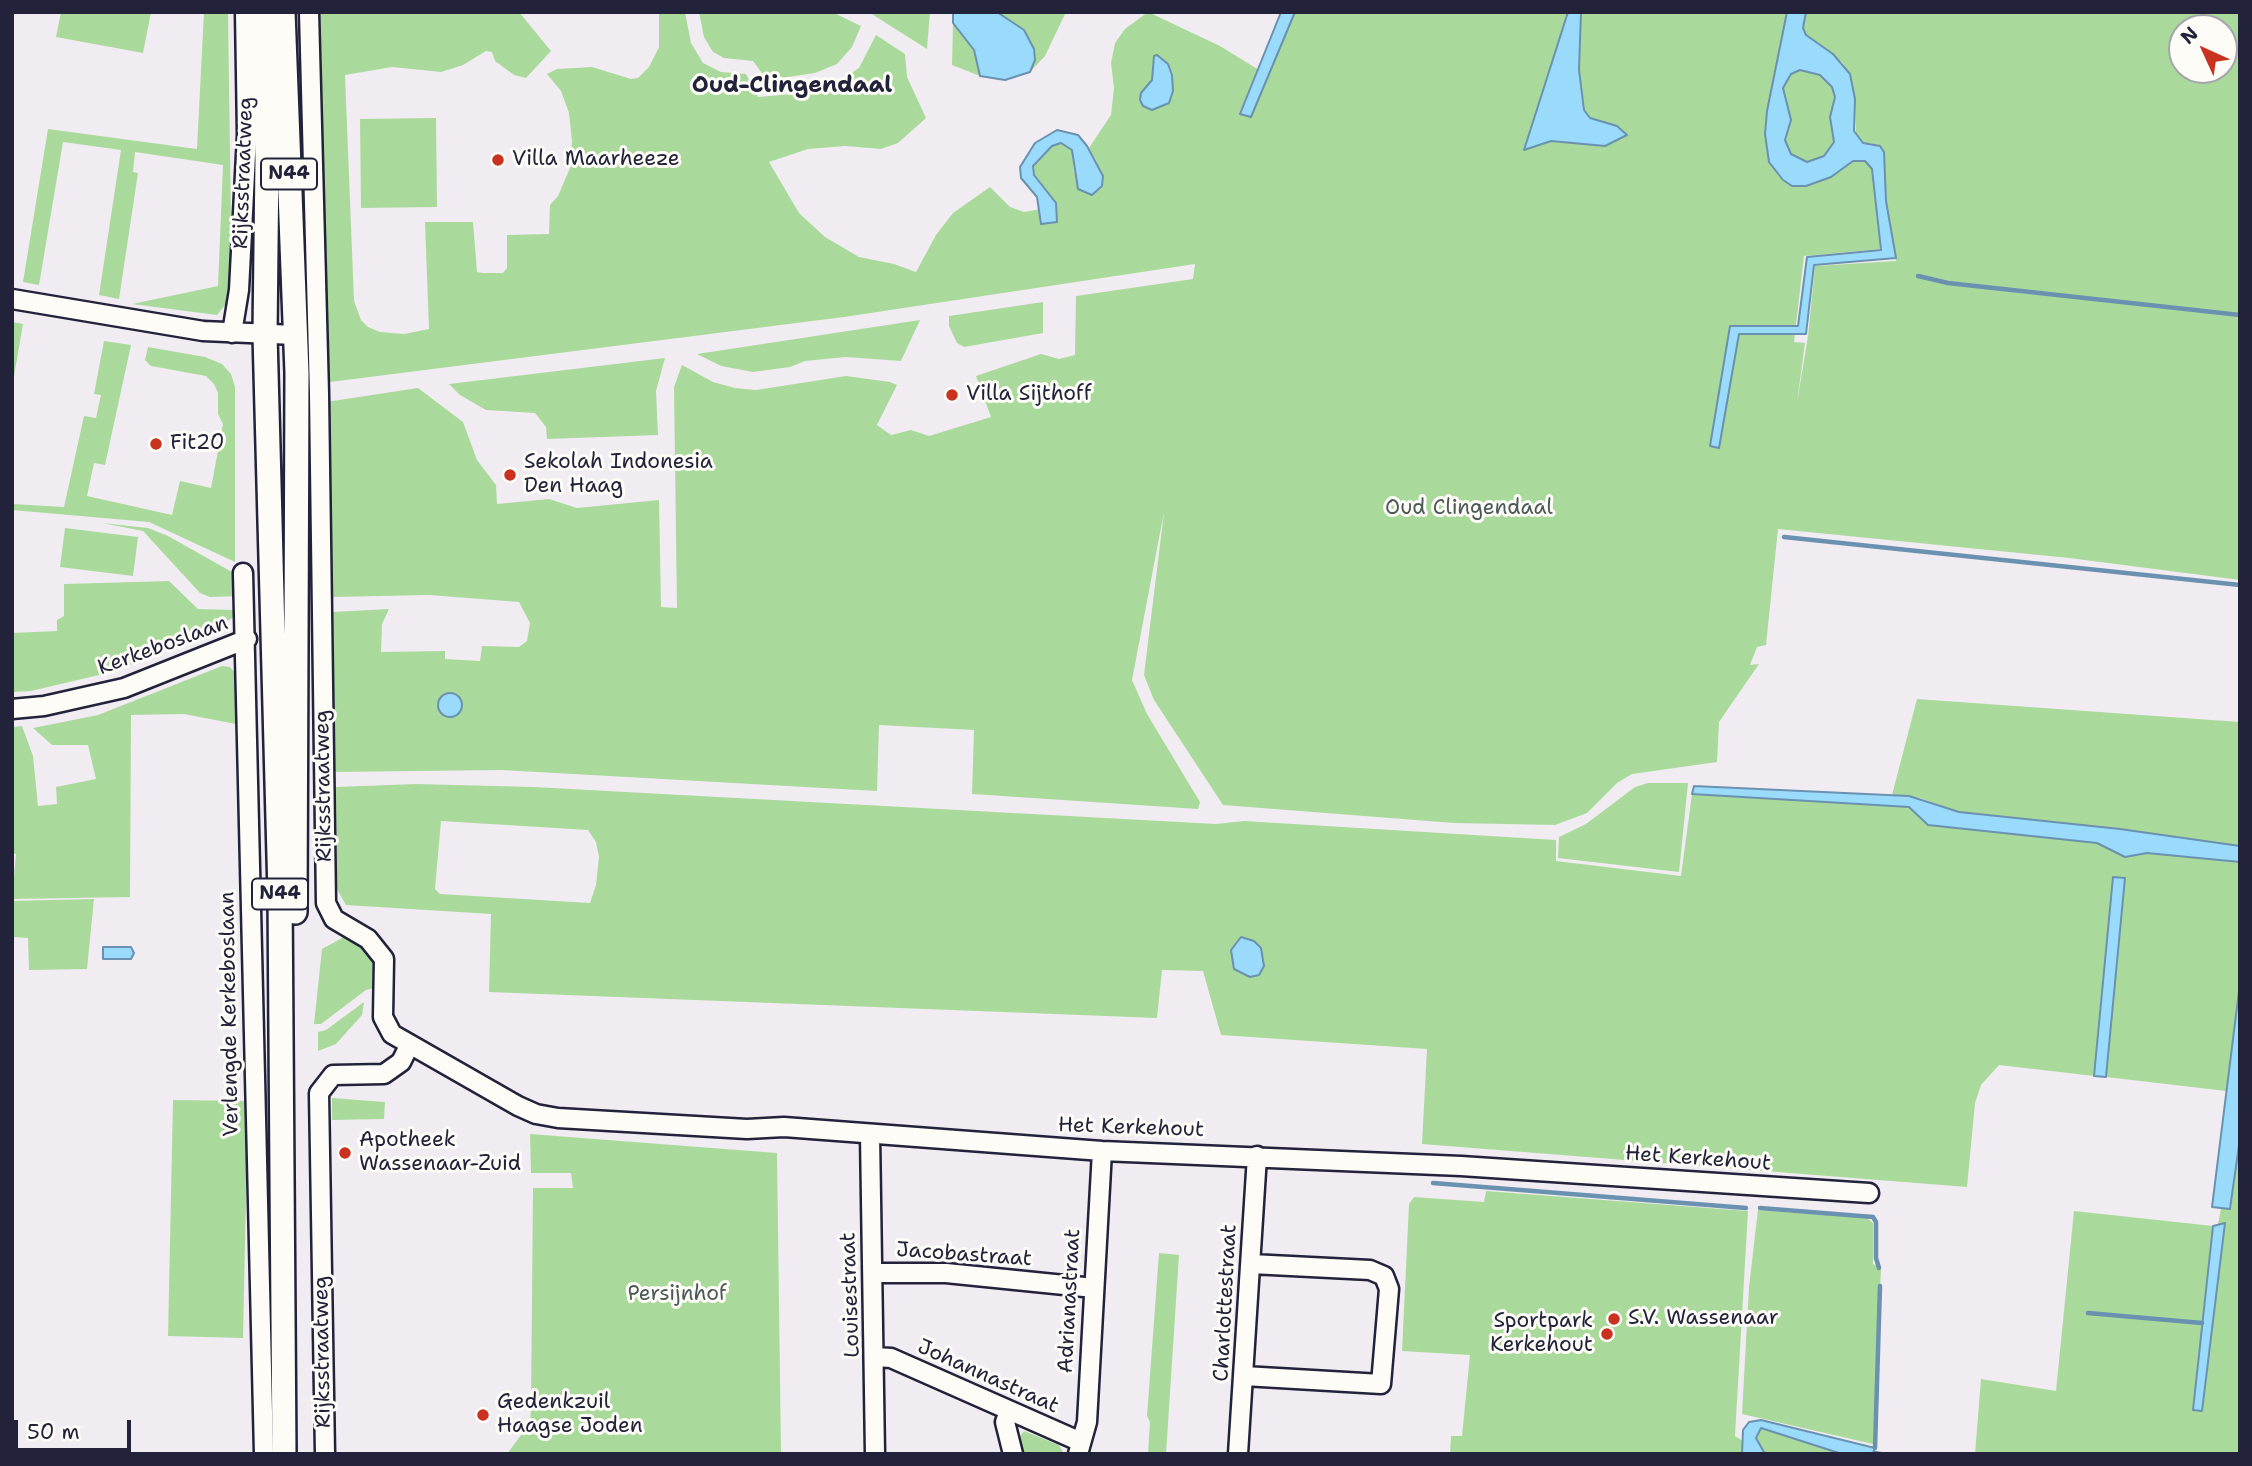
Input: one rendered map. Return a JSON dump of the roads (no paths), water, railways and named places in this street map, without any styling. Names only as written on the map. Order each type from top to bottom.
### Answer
[{"type":"main road","name":"Rijksstraatweg","points":[[263,12],[267,159],[265,335],[280,894],[284,1454]]},
{"type":"main road","name":"Rijksstraatweg","points":[[284,12],[295,335],[298,673],[295,1042],[300,1454]]},
{"type":"street","name":"Rijksstraatweg","points":[[232,333],[239,290],[247,135],[245,12]]},
{"type":"street","name":"Rijksstraatweg","points":[[309,12],[319,394],[326,903],[334,919],[368,939],[381,954],[384,960],[383,1017],[392,1034],[409,1046],[401,1062],[384,1074],[333,1075],[319,1093],[325,1454]]},
{"type":"street","points":[[12,299],[203,331],[295,335]]},
{"type":"street","name":"Verlengde Kerkeboslaan","points":[[243,573],[247,639],[253,1087],[264,1454]]},
{"type":"street","name":"Kerkeboslaan","points":[[12,709],[44,706],[124,688],[247,639]]},
{"type":"street","name":"Het Kerkehout","points":[[409,1046],[536,1114],[735,1129],[784,1127],[1102,1150],[1461,1166],[1868,1194]]},
{"type":"street","name":"Louisestraat","points":[[870,1135],[876,1454]]},
{"type":"street","name":"Adrianastraat","points":[[1080,1448],[1087,1422],[1102,1150]]},
{"type":"street","name":"Charlottestraat","points":[[1238,1454],[1257,1156]]},
{"type":"street","points":[[1244,1376],[1381,1384],[1390,1289],[1384,1276],[1370,1270],[1251,1264]]},
{"type":"street","name":"Jacobastraat","points":[[873,1273],[946,1273],[1094,1288]]},
{"type":"street","name":"Johannastraat","points":[[876,1357],[891,1358],[1080,1448]]},
{"type":"street","points":[[1009,1412],[1005,1422],[1013,1454]]},
{"type":"water","points":[[953,12],[997,12],[1024,30],[1034,49],[1035,60],[1030,72],[1005,80],[980,76],[974,50],[953,23]]},
{"type":"water","points":[[1281,12],[1295,12],[1251,117],[1240,114]]},
{"type":"water","points":[[1568,12],[1581,12],[1579,70],[1584,110],[1590,118],[1617,126],[1627,135],[1605,146],[1551,141],[1524,150]]},
{"type":"water","points":[[1787,12],[1806,12],[1803,28],[1806,35],[1833,54],[1850,74],[1855,99],[1854,131],[1863,143],[1880,146],[1884,152],[1886,201],[1896,258],[1814,265],[1806,334],[1739,334],[1719,448],[1710,446],[1730,326],[1798,326],[1807,257],[1881,250],[1872,169],[1865,161],[1853,161],[1831,177],[1806,186],[1792,186],[1783,180],[1769,162],[1765,134],[1767,111]],"holes":[[[1800,70],[1820,75],[1832,87],[1835,97],[1830,117],[1834,142],[1824,156],[1807,162],[1791,154],[1785,140],[1791,120],[1783,88],[1791,74]]]},
{"type":"water","points":[[1157,55],[1168,64],[1173,91],[1169,103],[1152,110],[1143,106],[1140,100],[1141,93],[1152,80],[1154,56]]},
{"type":"water","points":[[1057,130],[1078,135],[1087,146],[1103,176],[1102,186],[1092,195],[1078,189],[1072,150],[1061,143],[1052,146],[1033,166],[1034,175],[1056,203],[1057,222],[1041,224],[1037,197],[1021,178],[1020,167],[1035,143]]},
{"type":"water","points":[[450,693],[461,700],[462,705],[455,716],[450,717],[439,710],[438,705],[445,694]]},
{"type":"water","points":[[1694,786],[1909,796],[1959,812],[2120,829],[2240,846],[2240,862],[2147,853],[2125,857],[2097,843],[1928,825],[1909,807],[1692,794]]},
{"type":"water","points":[[2113,877],[2125,878],[2106,1077],[2094,1076]]},
{"type":"water","points":[[1241,937],[1254,941],[1261,948],[1264,966],[1259,975],[1250,977],[1234,969],[1231,950]]},
{"type":"water","points":[[103,947],[131,947],[134,953],[131,959],[103,959]]},
{"type":"water","points":[[2240,983],[2240,1138],[2230,1209],[2212,1207]]},
{"type":"water","points":[[2225,1223],[2202,1411],[2193,1410],[2213,1226]]},
{"type":"water","points":[[1761,1420],[1875,1448],[1873,1454],[1842,1454],[1761,1428],[1756,1438],[1765,1454],[1742,1454],[1743,1430],[1749,1422]]},
{"type":"waterway","points":[[1918,276],[1948,283],[2240,315]]},
{"type":"waterway","points":[[1784,537],[2240,585]]},
{"type":"waterway","points":[[1433,1183],[1746,1208]]},
{"type":"waterway","points":[[1760,1208],[1873,1217],[1876,1222],[1876,1258],[1879,1268]]},
{"type":"waterway","points":[[1875,1448],[1880,1286]]},
{"type":"waterway","points":[[2088,1313],[2202,1323]]},
{"type":"waterway","points":[[1874,1453],[1881,1454]]},
{"type":"place","name":"Villa Maarheeze","points":[[498,160]]},
{"type":"place","name":"Villa Sijthoff","points":[[952,395]]},
{"type":"place","name":"Fit20","points":[[156,444]]},
{"type":"place","name":"Sekolah Indonesia Den Haag","points":[[510,475]]},
{"type":"place","name":"Apotheek Wassenaar-Zuid","points":[[345,1153]]},
{"type":"place","name":"S.V. Wassenaar","points":[[1614,1319]]},
{"type":"place","name":"Sportpark Kerkehout","points":[[1607,1334]]},
{"type":"place","name":"Gedenkzuil Haagse Joden","points":[[483,1415]]},
{"type":"district","name":"Oud-Clingendaal","points":[[792,86]]},
{"type":"park label","name":"Oud Clingendaal","points":[[1469,509]]},
{"type":"park label","name":"Persijnhof","points":[[677,1295]]}]
